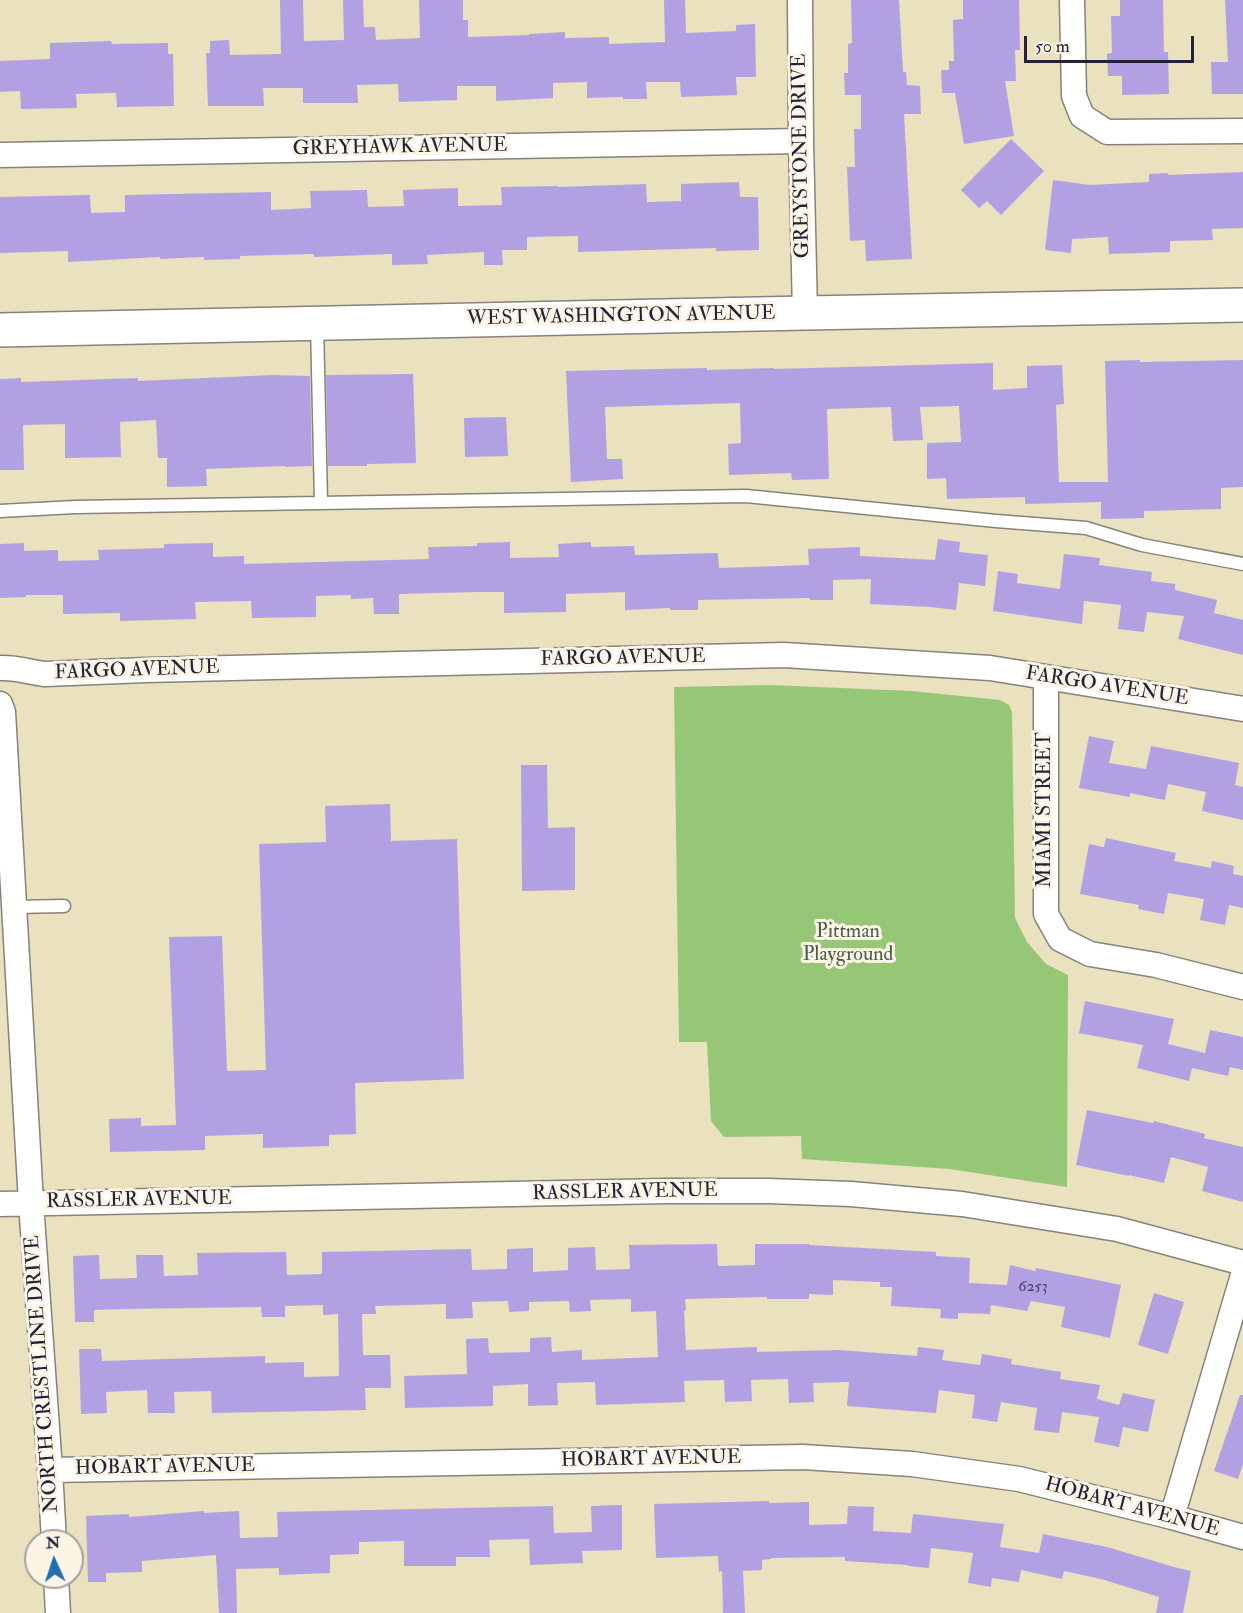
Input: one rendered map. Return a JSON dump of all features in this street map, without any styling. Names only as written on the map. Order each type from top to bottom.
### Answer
[{"type":"main road","name":"WEST WASHINGTON AVENUE","points":[[0,330],[1243,305]]},
{"type":"street","name":"GREYSTONE DRIVE","points":[[800,0],[805,313]]},
{"type":"street","points":[[1072,0],[1074,96],[1082,116],[1107,132],[1243,131]]},
{"type":"street","name":"GREYHAWK AVENUE","points":[[0,155],[801,141]]},
{"type":"street","name":"FARGO AVENUE","points":[[0,668],[18,668],[45,674],[784,655],[990,668],[1243,709]]},
{"type":"street","name":"MIAMI STREET","points":[[1046,677],[1047,914],[1060,939],[1090,954],[1156,965],[1243,987]]},
{"type":"street","name":"NORTH CRESTLINE DRIVE","points":[[0,704],[3,712],[31,1203],[53,1529]]},
{"type":"street","name":"RASSLER AVENUE","points":[[0,1204],[677,1191],[851,1194],[963,1204],[1117,1229],[1243,1263]]},
{"type":"street","points":[[1172,1517],[1243,1275]]},
{"type":"street","name":"HOBART AVENUE","points":[[50,1470],[802,1457],[912,1464],[1020,1479],[1243,1537]]},
{"type":"street","points":[[57,1589],[58,1613]]},
{"type":"lane","points":[[317,323],[321,503]]},
{"type":"lane","points":[[0,511],[75,507],[746,496],[1086,528],[1142,545],[1243,564]]},
{"type":"lane","points":[[14,907],[64,906]]},
{"type":"green space","name":"Pittman Playground","points":[[769,685],[912,691],[1000,700],[1009,705],[1012,712],[1015,918],[1027,942],[1046,964],[1068,975],[1067,1187],[950,1169],[802,1159],[801,1136],[724,1137],[711,1121],[707,1042],[679,1042],[674,687]]},
{"type":"building","points":[[280,0],[303,0],[304,41],[344,40],[343,0],[363,0],[364,27],[375,27],[376,40],[420,38],[419,0],[463,0],[463,20],[468,20],[468,37],[565,32],[565,38],[609,37],[609,44],[665,42],[664,0],[685,0],[686,33],[736,31],[736,25],[755,24],[756,77],[736,77],[737,95],[681,97],[680,82],[646,82],[647,99],[587,98],[587,82],[553,83],[553,98],[496,101],[496,86],[457,86],[457,100],[399,102],[398,84],[357,85],[358,103],[303,103],[303,88],[263,88],[264,106],[208,106],[206,53],[210,53],[210,41],[229,40],[230,55],[281,54]]},
{"type":"building","points":[[851,0],[899,0],[903,72],[906,72],[907,85],[920,86],[921,114],[904,114],[912,259],[866,261],[865,240],[850,241],[847,167],[855,167],[854,129],[861,129],[861,95],[845,95],[844,73],[848,73],[848,44],[852,43]]},
{"type":"building","points":[[963,0],[1019,0],[1020,50],[1015,50],[1016,81],[1005,81],[1014,136],[964,144],[955,93],[942,93],[941,70],[949,70],[949,61],[954,61],[953,20],[963,19]]},
{"type":"building","points":[[1120,0],[1163,0],[1164,52],[1168,52],[1169,94],[1122,95],[1122,76],[1108,76],[1107,54],[1112,53],[1111,16],[1120,16]]},
{"type":"building","points":[[1225,0],[1243,0],[1243,94],[1212,94],[1211,62],[1228,62]]},
{"type":"building","points":[[111,41],[112,44],[168,43],[168,54],[173,54],[174,106],[117,107],[116,93],[76,94],[77,108],[21,109],[20,91],[0,92],[0,61],[50,59],[50,43]]},
{"type":"building","points":[[1011,139],[1044,171],[1001,215],[987,201],[979,208],[961,190]]},
{"type":"building","points":[[1243,172],[1243,228],[1212,229],[1213,240],[1170,241],[1170,252],[1109,254],[1108,237],[1072,239],[1071,253],[1045,250],[1053,180],[1090,185],[1149,182],[1149,174]]},
{"type":"building","points":[[739,182],[740,197],[758,197],[759,250],[716,251],[716,248],[578,252],[578,236],[527,237],[527,250],[502,250],[503,265],[484,265],[484,252],[427,255],[428,264],[392,265],[392,254],[314,257],[314,254],[240,256],[240,259],[204,260],[204,257],[160,259],[160,257],[68,262],[68,251],[0,253],[0,197],[90,195],[91,213],[125,212],[125,195],[271,192],[271,210],[311,208],[310,191],[367,190],[368,207],[404,206],[403,190],[458,188],[458,206],[502,205],[501,187],[646,184],[647,202],[681,201],[681,184]]},
{"type":"building","points":[[1140,360],[1140,362],[1243,360],[1243,487],[1221,488],[1221,509],[1144,511],[1144,518],[1101,519],[1101,502],[1025,504],[1025,497],[947,499],[946,478],[927,479],[927,443],[961,442],[959,406],[920,407],[923,440],[893,441],[891,407],[827,409],[829,479],[792,480],[791,473],[729,475],[728,444],[741,443],[740,403],[605,407],[607,459],[622,459],[623,479],[571,482],[566,371],[774,369],[993,363],[993,390],[1027,388],[1027,366],[1062,365],[1064,404],[1056,405],[1059,482],[1108,482],[1105,361]]},
{"type":"building","points":[[413,374],[416,463],[328,466],[326,375]]},
{"type":"building","points":[[273,375],[310,376],[312,466],[206,469],[207,486],[167,487],[167,458],[158,458],[156,420],[120,422],[121,457],[65,458],[65,424],[23,425],[24,470],[0,470],[0,379],[21,378],[21,382],[138,378],[138,381]]},
{"type":"building","points":[[506,417],[508,456],[465,457],[464,418]]},
{"type":"building","points":[[938,539],[960,542],[959,552],[988,555],[985,586],[959,583],[956,610],[870,604],[871,579],[833,580],[833,600],[810,600],[810,598],[698,600],[698,610],[670,610],[670,608],[625,610],[625,592],[566,594],[566,612],[504,613],[504,592],[478,592],[399,594],[399,614],[374,614],[373,598],[351,599],[351,595],[316,596],[316,617],[252,618],[251,601],[195,602],[196,619],[120,621],[120,613],[63,614],[63,595],[0,598],[0,544],[24,543],[24,551],[58,550],[58,561],[99,560],[98,550],[164,548],[164,544],[213,543],[213,557],[244,556],[244,564],[429,559],[428,547],[477,546],[477,543],[510,542],[510,558],[559,557],[558,544],[591,542],[591,547],[634,546],[635,555],[718,553],[719,568],[809,565],[808,549],[860,547],[860,556],[935,560]]},
{"type":"building","points":[[1064,554],[1100,558],[1099,565],[1152,572],[1151,581],[1175,584],[1175,590],[1217,600],[1214,613],[1243,620],[1243,655],[1178,639],[1184,616],[1147,612],[1144,632],[1118,629],[1121,605],[1084,601],[1082,624],[993,611],[998,571],[1018,574],[1017,583],[1060,589]]},
{"type":"building","points":[[1089,736],[1114,741],[1109,763],[1146,769],[1151,746],[1239,763],[1235,785],[1243,787],[1243,820],[1202,811],[1206,792],[1168,784],[1165,800],[1130,793],[1130,797],[1079,788]]},
{"type":"building","points":[[521,765],[547,765],[548,828],[575,827],[575,890],[522,891]]},
{"type":"building","points":[[390,804],[391,841],[457,839],[464,1079],[355,1083],[356,1134],[329,1135],[329,1146],[263,1148],[263,1134],[205,1136],[205,1150],[110,1152],[109,1119],[141,1118],[141,1126],[176,1125],[169,937],[222,936],[227,1071],[266,1070],[259,844],[326,842],[325,806]]},
{"type":"building","points":[[1106,838],[1176,853],[1174,861],[1211,868],[1212,861],[1234,866],[1233,874],[1243,876],[1243,908],[1229,905],[1225,925],[1200,920],[1204,899],[1168,893],[1164,914],[1138,909],[1139,905],[1080,894],[1089,844],[1104,847]]},
{"type":"building","points":[[1085,1001],[1174,1019],[1168,1044],[1205,1053],[1210,1030],[1243,1037],[1243,1070],[1230,1067],[1228,1076],[1192,1068],[1189,1081],[1137,1068],[1143,1045],[1079,1033]]},
{"type":"building","points":[[1087,1110],[1153,1123],[1154,1121],[1205,1134],[1204,1138],[1243,1147],[1243,1202],[1202,1191],[1208,1167],[1171,1157],[1164,1183],[1076,1165]]},
{"type":"building","points":[[717,1244],[718,1266],[755,1265],[755,1244],[809,1244],[936,1252],[936,1256],[970,1258],[969,1283],[1007,1285],[1010,1265],[1121,1285],[1110,1338],[1061,1327],[1065,1307],[1031,1301],[1027,1311],[991,1305],[990,1314],[958,1313],[958,1319],[940,1318],[941,1309],[891,1306],[892,1287],[880,1287],[880,1282],[833,1280],[833,1295],[809,1294],[809,1299],[767,1299],[767,1297],[685,1299],[686,1350],[757,1347],[757,1352],[840,1350],[917,1356],[918,1347],[944,1350],[942,1360],[980,1365],[982,1354],[1012,1359],[1011,1364],[1061,1372],[1060,1379],[1100,1385],[1097,1399],[1119,1405],[1123,1393],[1155,1400],[1148,1432],[1123,1427],[1119,1447],[1094,1442],[1099,1417],[1062,1412],[1059,1433],[1034,1430],[1037,1408],[1001,1402],[997,1422],[972,1418],[975,1395],[939,1390],[936,1413],[847,1406],[849,1382],[813,1383],[814,1402],[789,1403],[788,1379],[751,1380],[752,1401],[725,1402],[724,1380],[684,1381],[685,1402],[596,1405],[595,1382],[557,1383],[558,1405],[528,1406],[528,1384],[493,1386],[493,1406],[405,1408],[404,1376],[467,1374],[466,1339],[488,1338],[489,1353],[530,1352],[530,1338],[551,1337],[552,1352],[582,1350],[582,1360],[658,1357],[656,1311],[631,1312],[631,1299],[590,1300],[591,1311],[570,1312],[569,1301],[529,1302],[529,1311],[509,1312],[508,1301],[472,1302],[473,1318],[446,1319],[446,1304],[375,1306],[376,1314],[362,1314],[363,1355],[390,1355],[391,1388],[365,1388],[366,1410],[212,1413],[211,1391],[174,1392],[175,1413],[148,1413],[147,1390],[106,1392],[107,1413],[81,1414],[79,1349],[101,1349],[102,1361],[265,1356],[265,1363],[304,1362],[304,1377],[339,1376],[338,1314],[323,1315],[323,1305],[285,1306],[285,1317],[262,1317],[261,1307],[126,1309],[94,1310],[94,1322],[75,1322],[73,1256],[99,1255],[100,1279],[137,1278],[136,1255],[163,1255],[164,1276],[198,1275],[197,1253],[286,1252],[287,1275],[322,1274],[322,1252],[471,1249],[472,1270],[507,1269],[507,1249],[533,1248],[533,1272],[568,1270],[568,1248],[595,1247],[596,1270],[630,1269],[629,1245]]},
{"type":"building","points":[[1154,1293],[1184,1302],[1168,1354],[1138,1345]]},
{"type":"building","points":[[1240,1395],[1243,1395],[1243,1464],[1238,1479],[1214,1471]]},
{"type":"building","points":[[769,1501],[769,1503],[809,1502],[809,1525],[847,1524],[848,1506],[874,1507],[873,1531],[911,1533],[913,1514],[1004,1524],[1000,1547],[1039,1553],[1043,1534],[1107,1547],[1191,1571],[1183,1613],[1156,1613],[1159,1597],[1101,1579],[1064,1571],[1062,1579],[1021,1570],[1019,1582],[992,1578],[991,1587],[968,1583],[973,1553],[931,1548],[929,1568],[845,1561],[845,1557],[762,1560],[762,1570],[743,1571],[745,1613],[723,1613],[722,1571],[719,1572],[718,1556],[656,1558],[654,1504]]},
{"type":"building","points":[[622,1505],[622,1550],[582,1551],[583,1563],[530,1565],[529,1539],[489,1540],[490,1557],[456,1557],[456,1566],[404,1566],[404,1541],[359,1542],[359,1554],[330,1555],[330,1573],[279,1575],[279,1568],[236,1569],[237,1613],[219,1613],[216,1555],[142,1561],[142,1572],[106,1573],[106,1582],[88,1582],[86,1516],[129,1514],[129,1517],[204,1511],[204,1513],[239,1511],[240,1538],[278,1537],[277,1512],[553,1506],[554,1533],[592,1532],[591,1506]]}]
